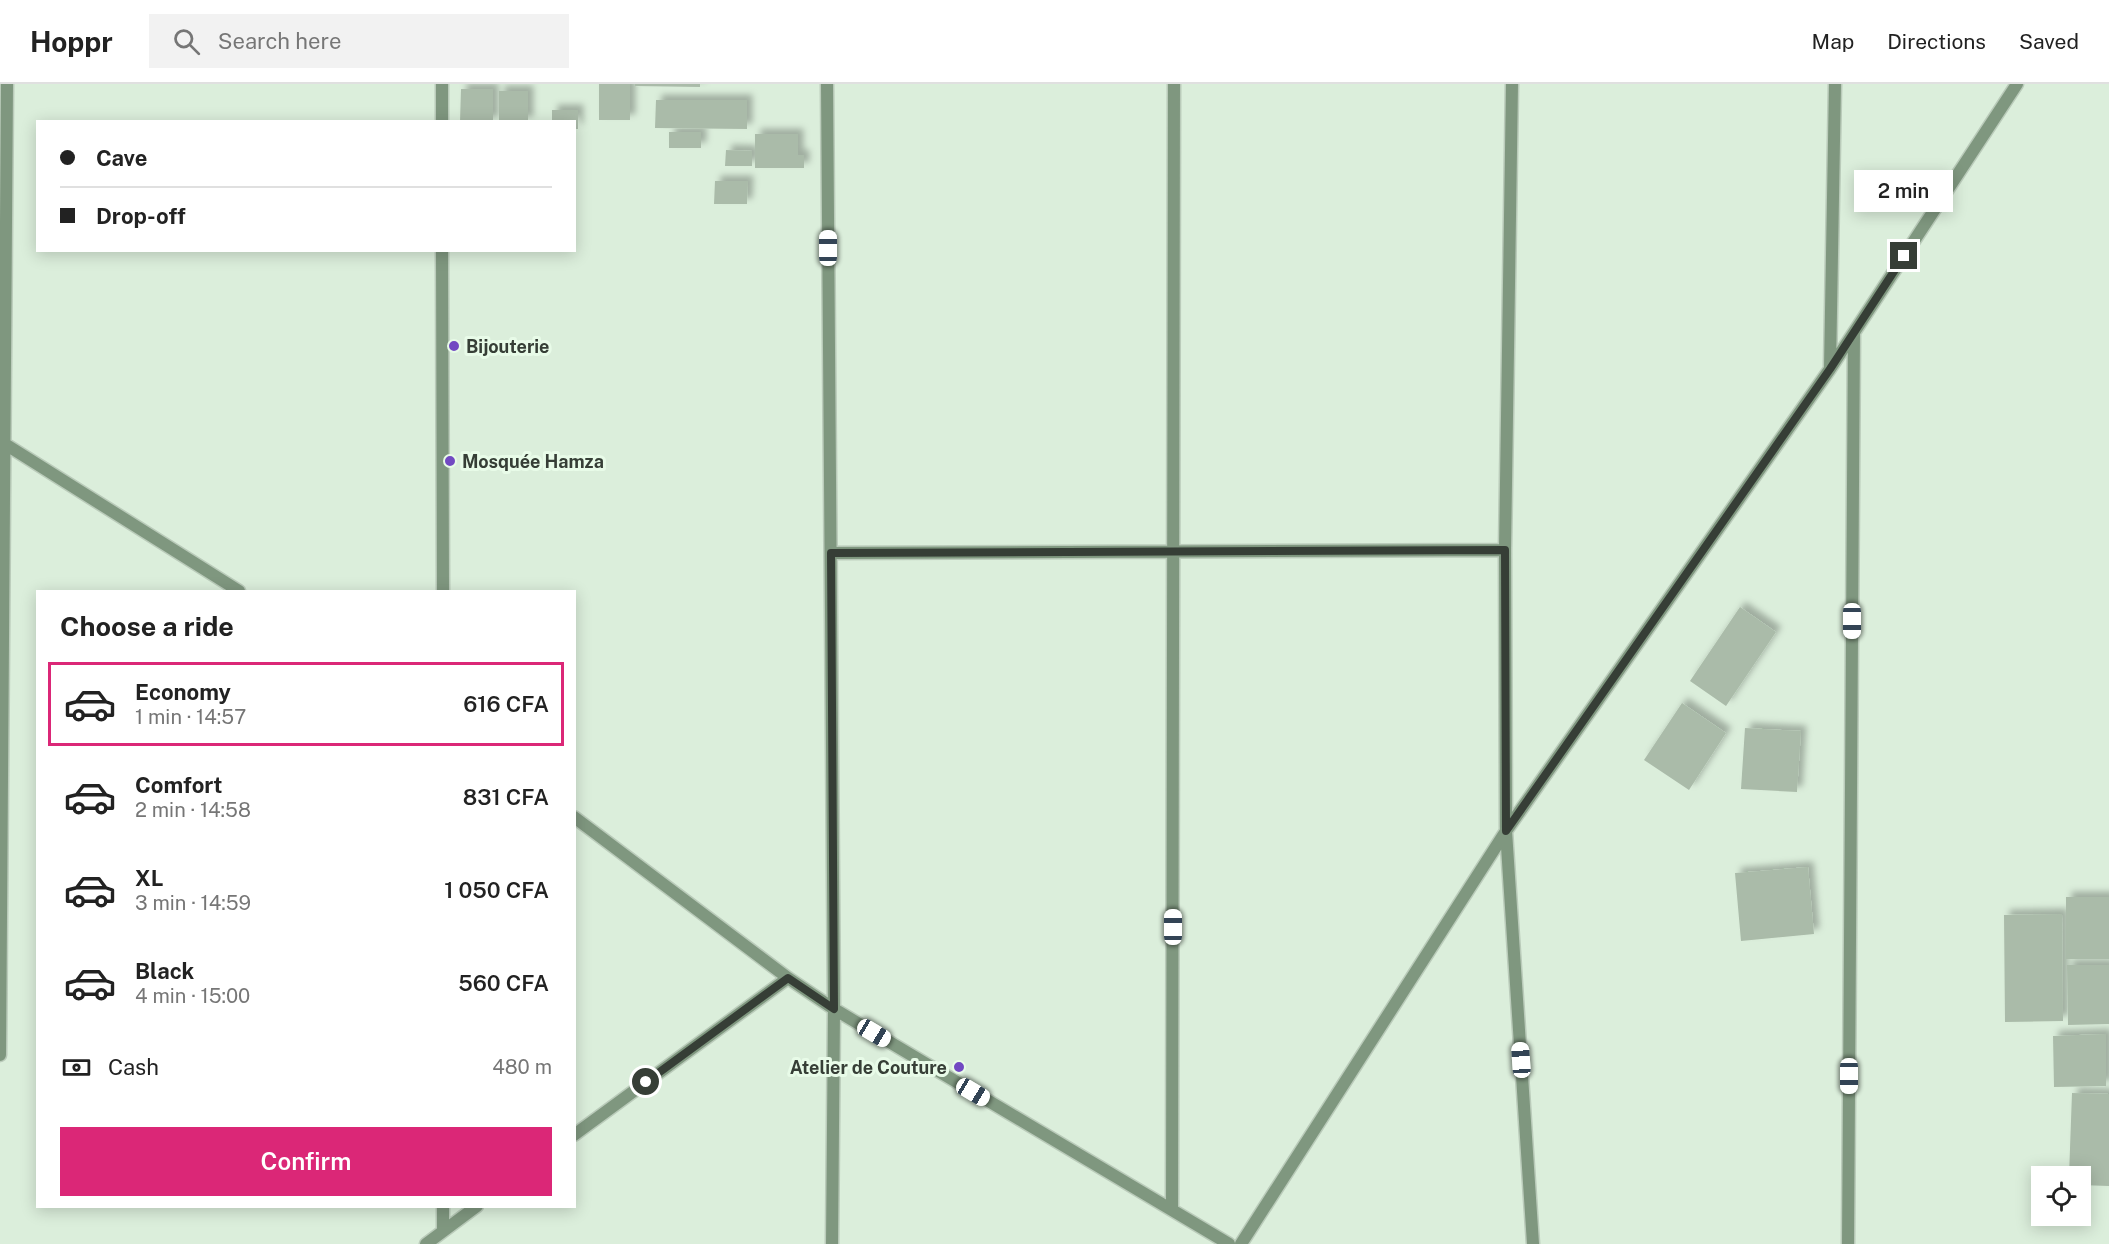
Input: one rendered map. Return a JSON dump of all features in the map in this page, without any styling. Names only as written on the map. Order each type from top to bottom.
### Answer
[{"type":"street","points":[[0,1055],[1,684],[5,444],[3,319],[7,84]]},
{"type":"street","points":[[442,84],[442,120]]},
{"type":"street","points":[[827,84],[834,1009],[832,1244]]},
{"type":"street","points":[[1172,1210],[1174,84]]},
{"type":"street","points":[[1512,84],[1505,550],[1506,831],[1533,1244]]},
{"type":"street","points":[[1830,369],[1835,84]]},
{"type":"street","points":[[1241,1244],[1506,831],[1830,369],[2017,84]]},
{"type":"street","points":[[442,252],[443,590]]},
{"type":"street","points":[[1848,1244],[1854,333]]},
{"type":"street","points":[[5,444],[237,590]]},
{"type":"street","points":[[831,553],[1505,550]]},
{"type":"street","points":[[576,819],[788,978],[834,1009],[1229,1244]]},
{"type":"street","points":[[576,1134],[788,978]]},
{"type":"street","points":[[443,1208],[443,1231]]},
{"type":"street","points":[[426,1244],[474,1208]]},
{"type":"building","points":[[599,84],[630,84],[630,120],[599,120]]},
{"type":"building","points":[[635,84],[700,84],[700,87],[635,86]]},
{"type":"building","points":[[461,89],[493,89],[493,120],[460,120]]},
{"type":"building","points":[[499,91],[528,91],[528,120],[499,120]]},
{"type":"building","points":[[656,100],[747,100],[747,129],[655,128]]},
{"type":"building","points":[[552,110],[578,110],[578,129],[576,129],[576,120],[552,120]]},
{"type":"building","points":[[669,132],[701,132],[701,148],[669,148]]},
{"type":"building","points":[[755,134],[798,134],[798,155],[804,155],[804,168],[755,168]]},
{"type":"building","points":[[726,150],[752,151],[752,166],[725,166]]},
{"type":"building","points":[[715,181],[748,181],[747,204],[714,204]]},
{"type":"building","points":[[1740,607],[1776,632],[1726,706],[1690,681]]},
{"type":"building","points":[[1682,703],[1726,733],[1689,790],[1644,760]]},
{"type":"building","points":[[1745,728],[1801,731],[1797,792],[1741,789]]},
{"type":"building","points":[[1808,867],[1814,934],[1741,941],[1735,873]]},
{"type":"building","points":[[2066,897],[2109,897],[2109,959],[2066,959]]},
{"type":"building","points":[[2062,914],[2063,1021],[2005,1022],[2004,915]]},
{"type":"building","points":[[2067,965],[2109,965],[2109,1024],[2068,1025]]},
{"type":"building","points":[[2106,1034],[2106,1086],[2054,1087],[2053,1036]]},
{"type":"building","points":[[2072,1093],[2109,1094],[2109,1186],[2091,1185],[2091,1166],[2069,1166]]},
{"type":"place","name":"Bijouterie","points":[[454,346]]},
{"type":"place","name":"Mosquée Hamza","points":[[450,461]]},
{"type":"place","name":"Atelier de Couture","points":[[959,1067]]},
{"type":"route","points":[[646,1082],[788,978],[834,1009],[831,553],[1505,550],[1506,831],[1830,369],[1904,256]]}]
